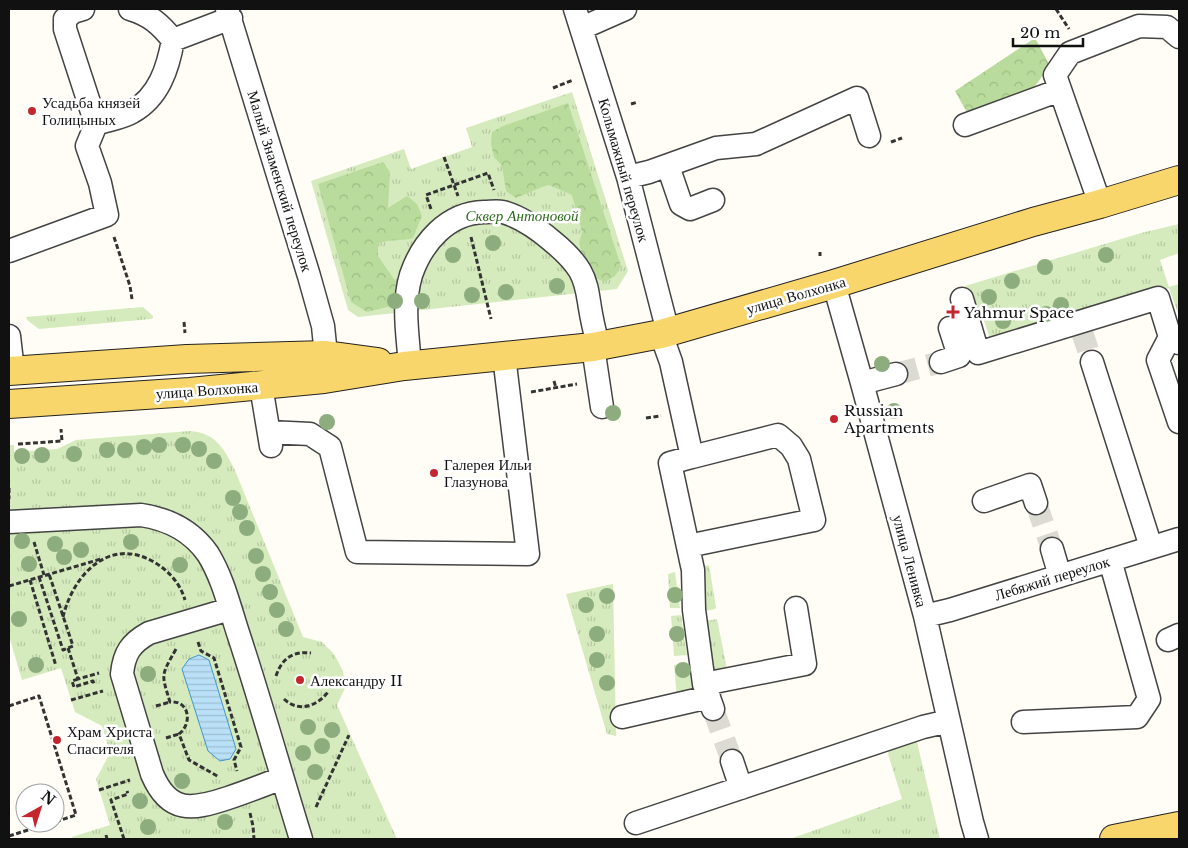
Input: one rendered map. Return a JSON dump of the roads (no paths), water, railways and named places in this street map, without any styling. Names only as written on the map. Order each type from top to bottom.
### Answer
[{"type":"main road","name":"улица Волхонка","points":[[9,404],[261,386],[324,379],[407,366],[595,346],[665,333],[1179,180]]},
{"type":"main road","name":"улица Волхонка","points":[[11,371],[187,359],[326,355],[407,366]]},
{"type":"main road","points":[[1114,839],[1179,826]]},
{"type":"street","points":[[9,250],[107,215],[100,183],[87,146],[96,124],[65,29],[65,19],[73,12],[83,9]]},
{"type":"street","points":[[130,9],[141,12],[159,24],[173,40]]},
{"type":"street","points":[[579,18],[625,9]]},
{"type":"street","points":[[173,40],[229,13]]},
{"type":"street","name":"Малый Знаменский переулок","points":[[229,13],[309,276],[323,326],[326,355]]},
{"type":"street","name":"Колымажный переулок","points":[[579,18],[628,177],[692,457]]},
{"type":"street","points":[[1100,204],[1054,75],[1070,53],[1139,26],[1167,27],[1179,37]]},
{"type":"street","points":[[96,124],[132,112],[147,100],[158,86],[168,64],[173,40]]},
{"type":"street","points":[[965,125],[1060,90]]},
{"type":"street","points":[[628,177],[668,166],[716,148],[756,144],[857,98],[868,136]]},
{"type":"street","points":[[668,166],[681,204],[690,209],[713,200]]},
{"type":"street","points":[[407,366],[407,290],[411,276],[424,248],[438,230],[450,222],[465,215],[479,212],[501,212],[531,225],[560,247],[581,272],[588,292],[602,407]]},
{"type":"street","name":"улица Ленивка","points":[[834,284],[925,616],[977,839]]},
{"type":"street","points":[[962,300],[978,353],[1080,325],[1158,298],[1175,340],[1158,360],[1179,422]]},
{"type":"street","points":[[942,362],[959,356],[950,328]]},
{"type":"street","points":[[9,336],[11,371]]},
{"type":"street","points":[[261,386],[270,439],[310,434],[330,447],[357,552],[528,554],[504,356]]},
{"type":"street","points":[[1092,362],[1151,547]]},
{"type":"street","points":[[862,383],[896,374]]},
{"type":"street","points":[[696,554],[814,520],[799,458],[791,446],[778,435],[665,464],[696,554],[693,570],[694,610],[709,697]]},
{"type":"street","points":[[984,501],[1030,485],[1036,503]]},
{"type":"street","points":[[9,522],[141,516],[157,518],[172,523],[197,541],[215,567],[230,609],[258,692],[301,839]]},
{"type":"street","name":"Лебяжий переулок","points":[[925,616],[950,610],[1179,539]]},
{"type":"street","points":[[1052,549],[1060,576]]},
{"type":"street","points":[[1022,722],[1137,717],[1149,699],[1110,560]]},
{"type":"street","points":[[622,718],[709,697],[805,664],[796,608]]},
{"type":"street","points":[[230,609],[149,633],[138,639],[123,661],[122,674],[152,774],[158,787],[169,799],[185,806],[200,806],[282,778]]},
{"type":"street","points":[[636,823],[923,727],[949,721]]},
{"type":"street","points":[[732,761],[741,788]]},
{"type":"water","points":[[199,655],[209,660],[236,749],[230,759],[220,761],[208,751],[182,669],[189,659]]},
{"type":"tunnel","points":[[1081,329],[1092,362]]},
{"type":"tunnel","points":[[896,374],[941,362]]},
{"type":"tunnel","points":[[1036,503],[1052,549]]},
{"type":"tunnel","points":[[713,709],[732,761]]},
{"type":"place","name":"Усадьба князей Голицыных","points":[[32,111]]},
{"type":"place","name":"Yahmur Space","points":[[953,312]]},
{"type":"place","name":"Russian Apartments","points":[[834,419]]},
{"type":"place","name":"Галерея Ильи Глазунова","points":[[434,473]]},
{"type":"place","name":"Александру II","points":[[300,680]]},
{"type":"place","name":"Храм Христа Спасителя","points":[[57,740]]},
{"type":"park label","name":"Сквер Антоновой","points":[[522,215]]}]
